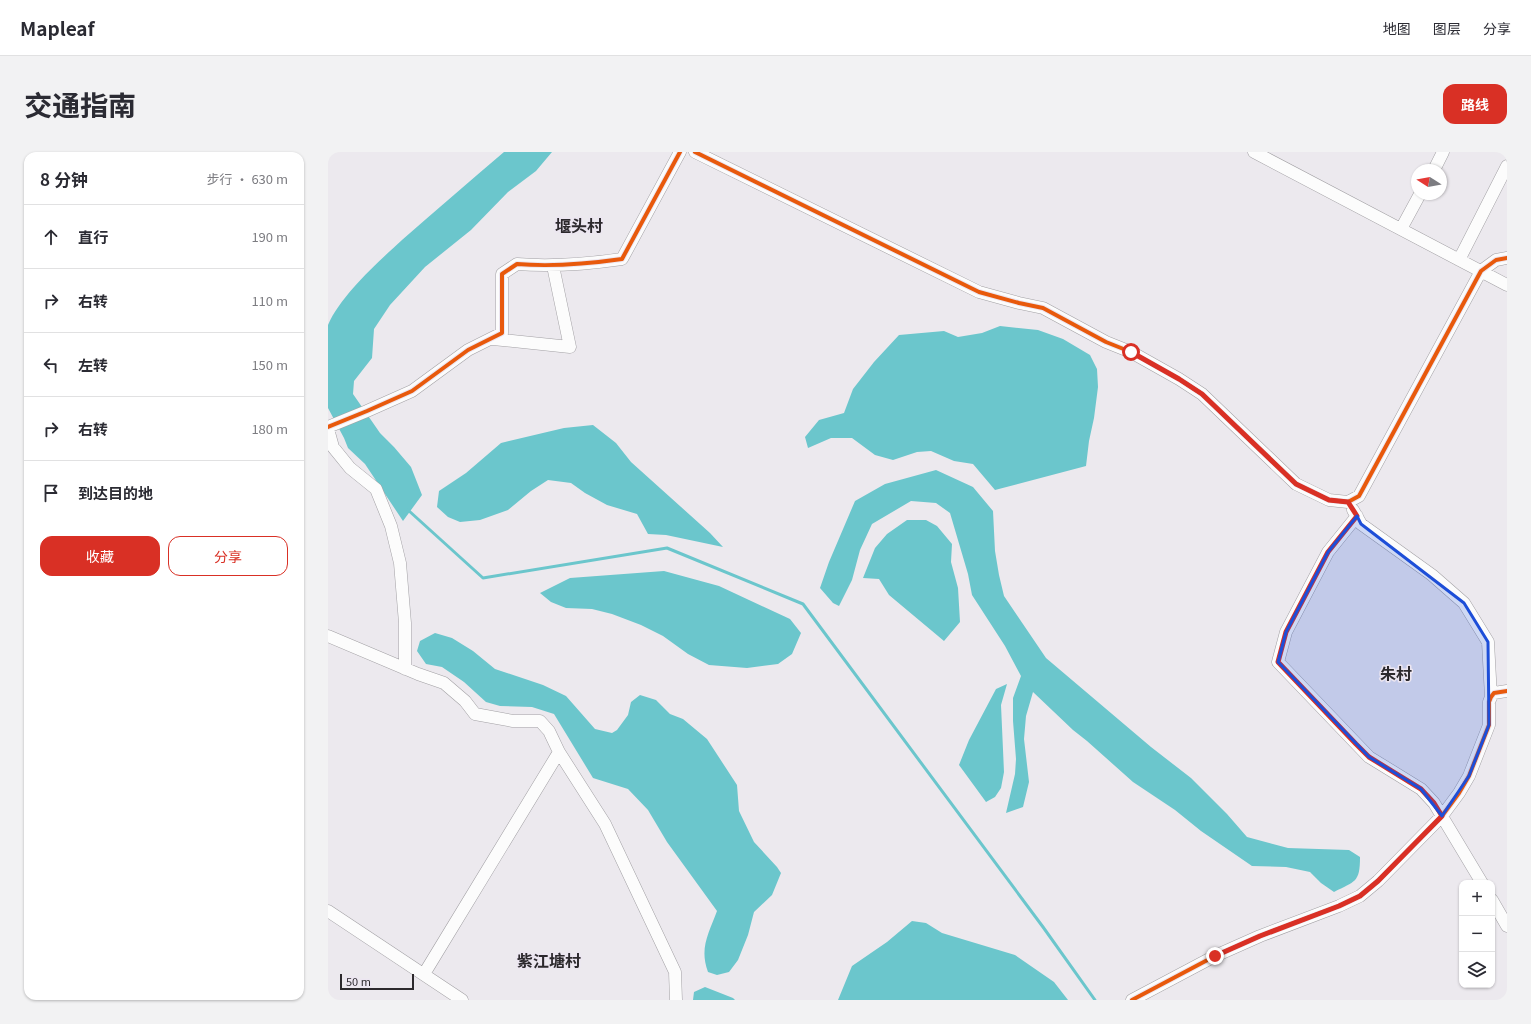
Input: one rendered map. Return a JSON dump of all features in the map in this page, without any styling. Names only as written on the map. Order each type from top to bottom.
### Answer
[{"type":"street","points":[[405,669],[405,622],[400,563],[391,526],[376,489],[350,468],[333,447],[328,428],[412,391],[468,350],[493,339],[502,333],[502,274],[517,264],[553,266],[589,264],[622,259],[680,152]]},
{"type":"street","points":[[695,152],[979,292],[1043,308],[1106,342],[1131,352],[1179,379],[1202,394],[1296,484],[1329,500],[1348,502],[1359,496],[1481,272],[1496,260],[1507,258]]},
{"type":"street","points":[[1254,152],[1507,285]]},
{"type":"street","points":[[1437,164],[1443,152]]},
{"type":"street","points":[[1459,260],[1507,166]]},
{"type":"street","points":[[1401,229],[1417,200]]},
{"type":"street","points":[[493,339],[570,347],[553,266]]},
{"type":"street","points":[[1132,1000],[1215,956],[1260,936],[1339,906],[1360,896],[1378,881],[1442,816],[1459,793],[1469,776],[1489,725],[1489,702],[1491,696],[1488,642],[1464,603],[1432,575],[1361,524],[1348,502]]},
{"type":"street","points":[[1357,516],[1328,552],[1286,632],[1278,662],[1369,757],[1421,789],[1434,803],[1480,880]]},
{"type":"street","points":[[328,636],[405,669],[444,683],[466,700],[475,714],[513,721],[540,721],[549,731],[559,752],[605,824],[675,972],[676,1000]]},
{"type":"street","points":[[1491,696],[1494,693],[1507,691]]},
{"type":"street","points":[[424,974],[559,752]]},
{"type":"street","points":[[1495,905],[1507,926]]},
{"type":"street","points":[[328,911],[462,1000]]},
{"type":"highlighted area","points":[[1357,516],[1361,524],[1464,603],[1488,642],[1489,725],[1469,776],[1442,816],[1421,789],[1369,757],[1278,662],[1286,632],[1328,552]]},
{"type":"water","points":[[504,152],[552,152],[536,171],[508,192],[471,230],[425,267],[390,305],[374,329],[372,358],[354,381],[353,394],[380,433],[411,467],[422,495],[403,521],[365,464],[348,448],[328,408],[328,325],[342,302],[371,269],[402,240]]},
{"type":"water","points":[[1000,326],[1038,330],[1063,339],[1090,355],[1097,369],[1098,387],[1086,466],[995,490],[973,464],[954,461],[931,451],[917,452],[893,460],[875,455],[852,438],[831,438],[808,448],[805,437],[819,420],[844,413],[853,389],[874,362],[899,335],[944,331],[958,337],[982,333]]},
{"type":"water","points":[[593,425],[616,443],[631,462],[710,533],[723,547],[666,535],[648,534],[637,514],[607,505],[585,493],[571,483],[548,480],[531,491],[508,510],[480,520],[460,522],[448,517],[437,507],[439,491],[466,473],[501,443],[564,428]]},
{"type":"water","points":[[936,470],[973,487],[993,511],[995,551],[1004,596],[1046,658],[1151,747],[1191,778],[1227,814],[1247,837],[1288,848],[1349,850],[1360,857],[1359,872],[1355,880],[1347,886],[1334,892],[1321,883],[1310,872],[1286,867],[1252,866],[1201,831],[1175,810],[1133,782],[1073,730],[1033,692],[1026,716],[1024,739],[1029,782],[1023,807],[1006,813],[1015,774],[1016,759],[1013,698],[1021,676],[1005,646],[972,595],[968,574],[950,513],[936,503],[911,501],[872,524],[860,550],[852,580],[839,606],[833,603],[820,588],[829,562],[855,501],[885,484]]},
{"type":"water","points":[[907,520],[926,520],[937,526],[952,544],[951,562],[958,588],[960,622],[944,641],[889,595],[879,579],[863,578],[875,548],[887,534]]},
{"type":"water","points":[[664,571],[719,586],[790,619],[801,633],[792,654],[778,664],[747,668],[709,665],[688,654],[663,636],[641,625],[612,614],[592,609],[566,608],[551,602],[540,593],[570,578]]},
{"type":"water","points":[[435,633],[452,638],[473,651],[495,669],[543,685],[566,696],[595,729],[612,733],[617,730],[628,715],[631,702],[640,695],[656,700],[670,714],[683,719],[707,739],[737,785],[739,811],[754,842],[781,873],[772,895],[754,912],[748,935],[738,960],[729,972],[717,975],[708,972],[704,955],[706,941],[717,911],[667,842],[648,810],[628,789],[593,778],[554,714],[532,707],[500,706],[486,702],[464,682],[442,667],[426,664],[417,651],[420,641]]},
{"type":"water","points":[[1007,684],[1001,705],[1004,772],[1001,788],[995,797],[986,802],[959,765],[969,740],[996,689]]},
{"type":"water","points":[[912,921],[926,923],[942,933],[1015,955],[1054,982],[1068,1000],[838,1000],[852,966],[887,942]]},
{"type":"water","points":[[705,987],[735,1000],[693,1000],[694,992]]},
{"type":"waterway","points":[[408,510],[483,578],[667,548],[803,604],[1043,927],[1095,1000]]},
{"type":"cycle path","points":[[328,427],[412,391],[468,350],[502,333],[502,274],[517,264],[570,264],[622,259],[680,152]]},
{"type":"cycle path","points":[[695,152],[979,292],[1043,308],[1106,342],[1131,352],[1179,379],[1202,394],[1296,484],[1329,500],[1348,502],[1359,496],[1481,271],[1496,260],[1507,258]]},
{"type":"cycle path","points":[[1132,1000],[1215,956],[1260,936],[1339,906],[1360,896],[1378,881],[1442,816],[1459,793],[1469,776],[1489,725],[1489,702],[1491,697],[1494,693],[1507,691]]},
{"type":"district","name":"堰头村","points":[[579,226]]},
{"type":"district","name":"朱村","points":[[1396,674]]},
{"type":"district","name":"紫江塘村","points":[[549,961]]},
{"type":"route","points":[[1131,352],[1179,379],[1202,394],[1296,484],[1329,500],[1348,502],[1357,516],[1328,552],[1286,632],[1278,662],[1369,757],[1421,789],[1434,803],[1442,816],[1378,881],[1360,896],[1339,906],[1260,936],[1215,956]]}]
